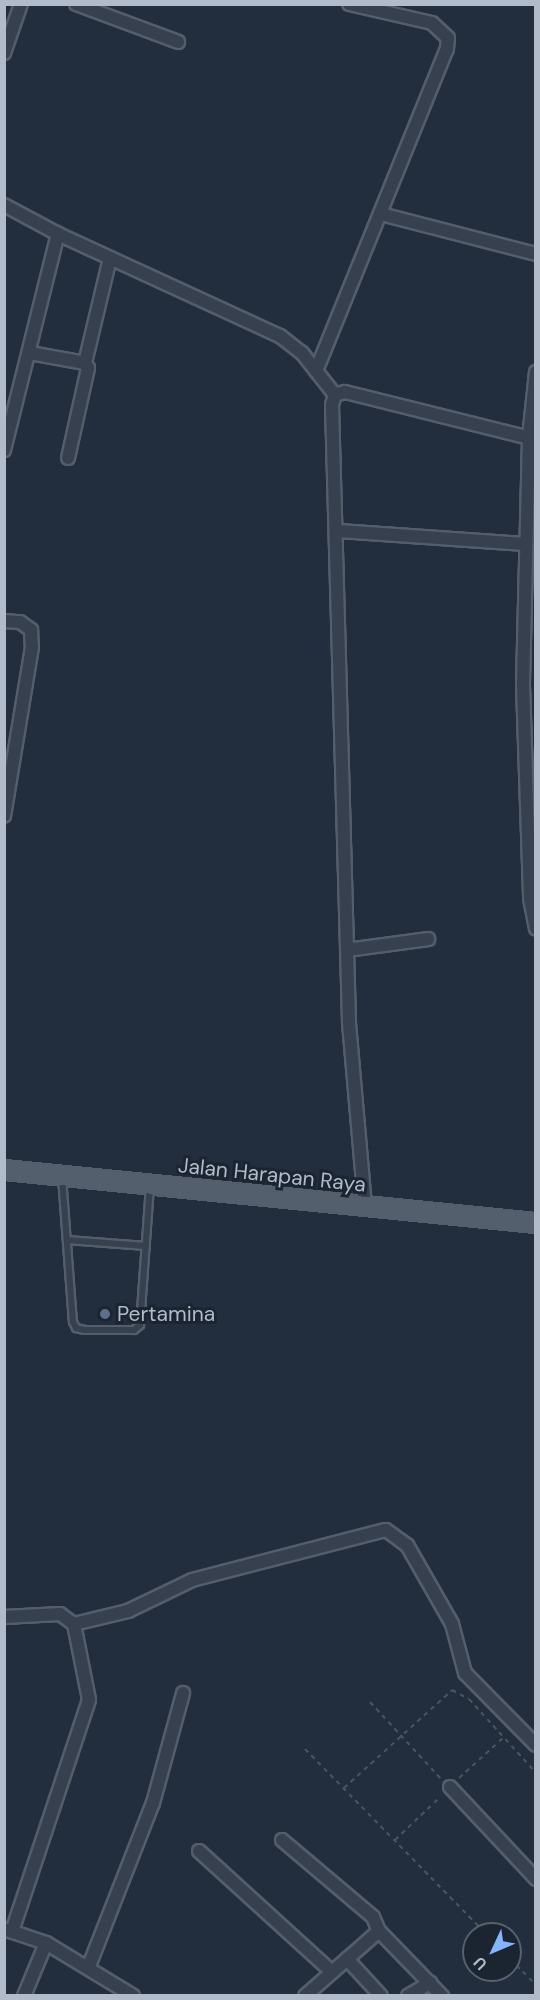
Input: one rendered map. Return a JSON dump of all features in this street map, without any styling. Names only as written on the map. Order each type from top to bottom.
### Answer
[{"type":"main road","name":"Jalan Harapan Raya","points":[[4,1170],[536,1223]]},
{"type":"street","points":[[4,53],[21,4]]},
{"type":"street","points":[[76,4],[178,42]]},
{"type":"street","points":[[316,371],[431,91],[448,38],[432,23],[352,5]]},
{"type":"street","points":[[4,205],[58,234],[280,336],[316,371],[336,395]]},
{"type":"street","points":[[381,214],[536,254]]},
{"type":"street","points":[[4,450],[58,234]]},
{"type":"street","points":[[68,458],[87,377],[85,363],[110,258]]},
{"type":"street","points":[[30,353],[85,363]]},
{"type":"street","points":[[536,372],[532,487],[526,544],[531,560],[530,898],[536,928]]},
{"type":"street","points":[[336,395],[345,393],[532,436]]},
{"type":"street","points":[[336,395],[332,405],[338,531],[347,950],[351,1051],[365,1207]]},
{"type":"street","points":[[338,531],[526,544]]},
{"type":"street","points":[[4,621],[20,622],[31,630],[32,647],[4,816]]},
{"type":"street","points":[[347,950],[428,939]]},
{"type":"street","points":[[74,1624],[128,1611],[192,1580],[386,1530],[407,1545],[452,1624],[465,1673],[536,1745]]},
{"type":"street","points":[[4,1617],[60,1614],[74,1624],[88,1707],[8,1930],[46,1943],[89,1966],[133,1995]]},
{"type":"street","points":[[89,1966],[153,1803],[183,1693]]},
{"type":"street","points":[[450,1787],[536,1880]]},
{"type":"street","points":[[282,1840],[373,1917],[379,1931],[442,1995]]},
{"type":"street","points":[[199,1851],[332,1972]]},
{"type":"street","points":[[305,1995],[379,1931]]},
{"type":"street","points":[[24,1995],[46,1943]]},
{"type":"street","points":[[347,1959],[381,1995]]},
{"type":"street","points":[[408,1995],[430,1983]]},
{"type":"lane","points":[[62,1176],[73,1322],[76,1328],[85,1330],[138,1329],[150,1185]]},
{"type":"lane","points":[[67,1240],[146,1246]]},
{"type":"path","points":[[344,1788],[452,1690],[459,1691],[536,1773]]},
{"type":"path","points":[[370,1702],[450,1787]]},
{"type":"path","points":[[305,1749],[474,1922]]},
{"type":"path","points":[[522,1971],[536,1985]]},
{"type":"place","name":"Pertamina","points":[[105,1314]]}]
